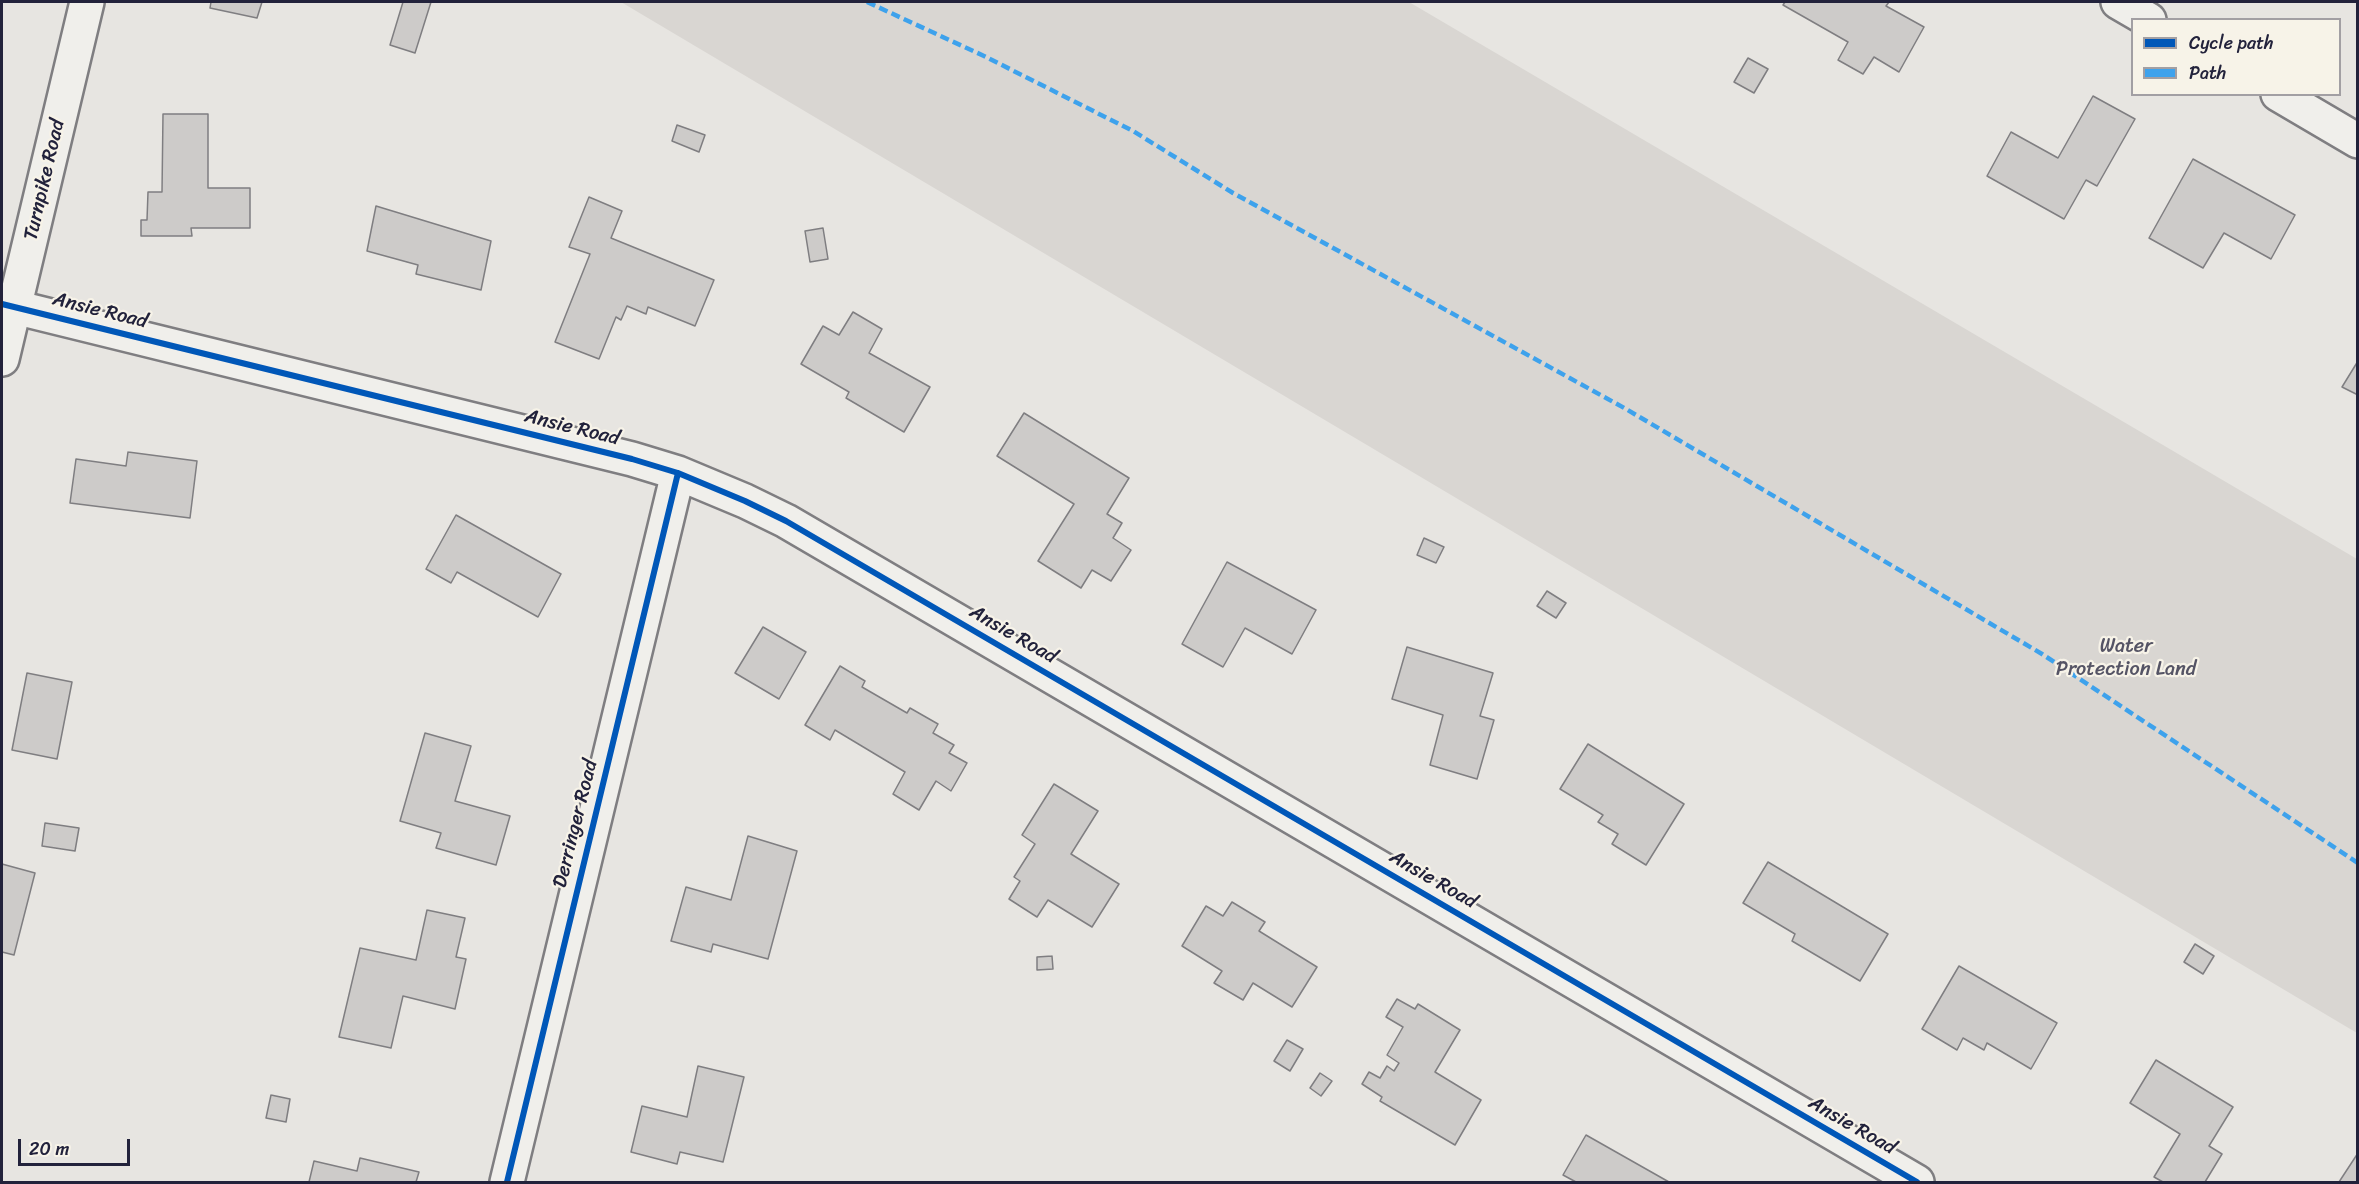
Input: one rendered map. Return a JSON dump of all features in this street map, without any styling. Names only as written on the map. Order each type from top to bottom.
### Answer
[{"type":"street","name":"Turnpike Road","points":[[2,359],[8,305],[87,2]]},
{"type":"street","points":[[2118,2],[2146,18]]},
{"type":"street","points":[[2281,96],[2358,141]]},
{"type":"street","name":"Ansie Road","points":[[8,305],[678,472],[786,521],[1917,1182]]},
{"type":"street","name":"Derringer Road","points":[[507,1182],[678,472]]},
{"type":"green space","name":"Water Protection Land","points":[[621,2],[1409,2],[2357,559],[2357,1033]]},
{"type":"building","points":[[211,2],[262,2],[257,18],[210,8]]},
{"type":"building","points":[[403,2],[431,2],[415,53],[390,45]]},
{"type":"building","points":[[1785,2],[1889,2],[1886,6],[1924,27],[1899,72],[1874,57],[1863,74],[1838,60],[1848,42],[1783,5]]},
{"type":"building","points":[[1748,58],[1768,69],[1754,93],[1734,82]]},
{"type":"building","points":[[2093,96],[2135,119],[2097,186],[2086,180],[2064,219],[1987,176],[2011,132],[2058,158]]},
{"type":"building","points":[[163,114],[208,114],[208,188],[250,188],[250,228],[191,228],[192,236],[141,236],[141,220],[147,220],[148,192],[162,192]]},
{"type":"building","points":[[677,125],[705,135],[699,152],[672,141]]},
{"type":"building","points":[[2193,159],[2295,215],[2271,259],[2224,233],[2203,268],[2149,238]]},
{"type":"building","points":[[589,197],[622,211],[611,238],[714,280],[695,326],[648,307],[646,314],[627,306],[621,320],[616,317],[599,359],[555,342],[590,254],[569,247]]},
{"type":"building","points":[[376,206],[491,241],[481,290],[416,274],[418,265],[367,251]]},
{"type":"building","points":[[823,228],[828,259],[810,262],[805,231]]},
{"type":"building","points":[[853,312],[882,329],[869,353],[930,387],[904,432],[846,398],[849,392],[801,364],[823,326],[839,335]]},
{"type":"building","points":[[2358,361],[2358,395],[2342,387]]},
{"type":"building","points":[[1024,413],[1129,478],[1107,514],[1122,523],[1113,538],[1131,550],[1111,581],[1092,570],[1081,588],[1038,561],[1074,504],[997,456]]},
{"type":"building","points":[[128,452],[197,461],[190,518],[70,503],[76,459],[126,466]]},
{"type":"building","points":[[456,515],[561,574],[538,617],[457,572],[451,583],[426,569]]},
{"type":"building","points":[[1424,538],[1444,547],[1436,563],[1417,555]]},
{"type":"building","points":[[1227,562],[1316,610],[1292,654],[1245,628],[1223,667],[1182,644]]},
{"type":"building","points":[[1547,591],[1566,603],[1556,618],[1537,606]]},
{"type":"building","points":[[763,627],[806,652],[779,699],[735,673]]},
{"type":"building","points":[[1407,647],[1493,673],[1480,716],[1494,720],[1477,779],[1430,765],[1443,715],[1392,699]]},
{"type":"building","points":[[840,666],[865,681],[862,687],[907,713],[910,708],[938,724],[933,733],[954,745],[949,753],[967,763],[951,791],[936,781],[919,810],[893,794],[905,772],[835,730],[830,740],[805,725]]},
{"type":"building","points":[[27,673],[72,682],[57,759],[12,750]]},
{"type":"building","points":[[425,733],[471,746],[455,801],[510,816],[496,865],[436,848],[441,833],[400,821]]},
{"type":"building","points":[[1588,744],[1684,804],[1646,865],[1612,844],[1618,834],[1598,822],[1603,815],[1560,789]]},
{"type":"building","points":[[1054,784],[1098,811],[1071,854],[1119,884],[1092,927],[1048,900],[1037,917],[1009,899],[1020,881],[1014,877],[1035,844],[1022,835]]},
{"type":"building","points":[[45,823],[79,828],[75,851],[42,846]]},
{"type":"building","points":[[748,836],[797,851],[768,959],[713,944],[711,952],[671,941],[686,887],[731,900]]},
{"type":"building","points":[[1768,862],[1888,934],[1860,981],[1792,941],[1795,934],[1743,903]]},
{"type":"building","points":[[2,864],[35,873],[14,955],[2,952]]},
{"type":"building","points":[[1232,902],[1265,922],[1259,931],[1317,967],[1292,1007],[1253,983],[1243,1000],[1214,983],[1222,971],[1182,946],[1206,906],[1223,916]]},
{"type":"building","points":[[427,910],[465,918],[456,957],[466,959],[455,1009],[403,996],[391,1048],[339,1037],[360,948],[416,960]]},
{"type":"building","points":[[2195,944],[2214,956],[2203,974],[2184,962]]},
{"type":"building","points":[[1052,956],[1053,969],[1037,970],[1037,957]]},
{"type":"building","points":[[1959,966],[2057,1023],[2031,1069],[1987,1043],[1984,1050],[1963,1038],[1957,1050],[1922,1029]]},
{"type":"building","points":[[1397,999],[1415,1009],[1418,1004],[1460,1030],[1435,1072],[1481,1100],[1455,1145],[1380,1101],[1382,1097],[1362,1084],[1369,1072],[1380,1078],[1387,1066],[1394,1071],[1399,1063],[1387,1055],[1403,1027],[1386,1017]]},
{"type":"building","points":[[1287,1040],[1303,1049],[1290,1071],[1274,1061]]},
{"type":"building","points":[[2156,1060],[2233,1107],[2209,1146],[2222,1154],[2205,1182],[2163,1182],[2154,1177],[2180,1134],[2130,1103]]},
{"type":"building","points":[[698,1066],[744,1077],[723,1162],[680,1152],[677,1164],[631,1152],[642,1106],[687,1117]]},
{"type":"building","points":[[1320,1073],[1332,1081],[1321,1096],[1310,1088]]},
{"type":"building","points":[[271,1095],[290,1099],[286,1122],[266,1118]]},
{"type":"building","points":[[1586,1135],[1669,1182],[1576,1182],[1563,1175]]},
{"type":"building","points":[[2358,1153],[2358,1182],[2339,1182]]},
{"type":"building","points":[[360,1158],[419,1172],[416,1182],[309,1182],[314,1161],[357,1171]]},
{"type":"marked path","points":[[867,2],[984,56],[1133,131],[1233,193],[1626,409],[2042,654],[2358,863]]},
{"type":"cycle path","points":[[2,304],[632,459],[678,473],[745,501],[786,521],[1917,1182]]},
{"type":"cycle path","points":[[507,1182],[678,473]]}]
